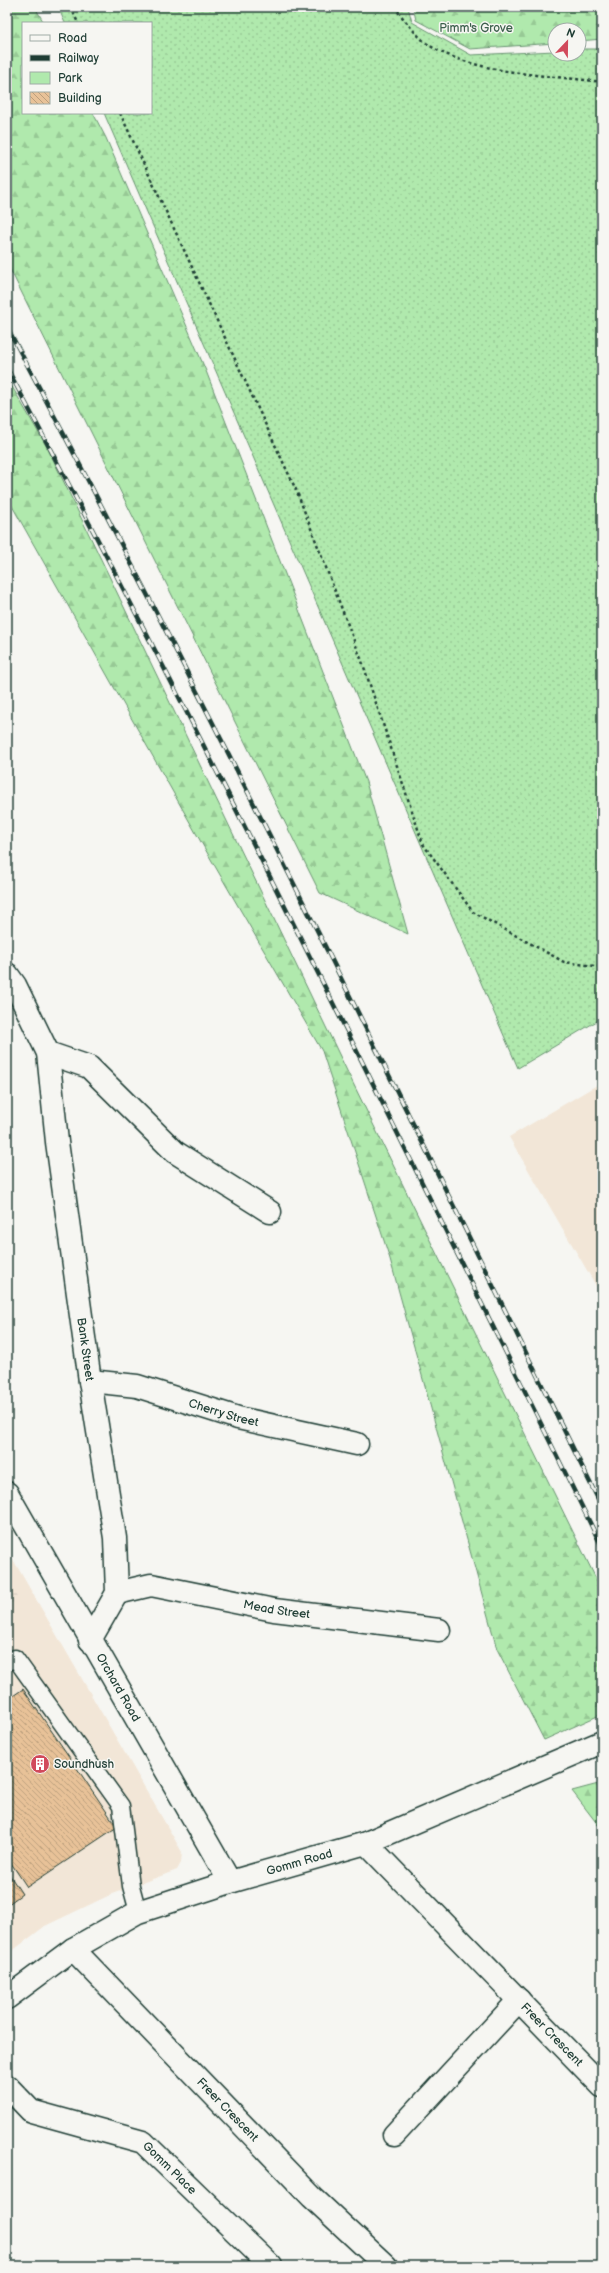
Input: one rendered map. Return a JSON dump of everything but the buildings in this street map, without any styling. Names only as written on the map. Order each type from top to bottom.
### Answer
[{"type":"street","name":"Bank Street","points":[[7,974],[15,985],[48,1053],[57,1142],[90,1381],[115,1538],[117,1593]]},
{"type":"street","points":[[48,1053],[89,1066],[175,1152],[270,1212]]},
{"type":"street","name":"Cherry Street","points":[[90,1381],[137,1386],[238,1418],[357,1444]]},
{"type":"street","name":"Orchard Road","points":[[7,1493],[230,1882]]},
{"type":"street","name":"Mead Street","points":[[117,1593],[151,1585],[274,1610],[439,1630]]},
{"type":"street","points":[[90,1640],[117,1593]]},
{"type":"street","name":"Gomm Road","points":[[7,1998],[73,1949],[138,1912],[230,1882],[366,1843],[602,1742]]},
{"type":"street","name":"Freer Crescent","points":[[366,1843],[602,2086]]},
{"type":"street","name":"Freer Crescent","points":[[73,1949],[312,2197],[386,2266]]},
{"type":"street","name":"Freer Crescent","points":[[394,2135],[519,2000]]},
{"type":"street","name":"Gomm Place","points":[[7,2086],[31,2111],[143,2142],[271,2266]]},
{"type":"lane","points":[[7,1662],[15,1658],[121,1806],[131,1886],[138,1912]]},
{"type":"path","points":[[71,7],[78,22]]},
{"type":"path","points":[[394,7],[420,37],[437,50],[487,68],[602,82]]},
{"type":"path","points":[[120,114],[297,492],[363,664],[423,844],[473,912],[564,962],[602,967]]},
{"type":"shaded area","points":[[602,1082],[602,1296],[509,1137]]},
{"type":"shaded area","points":[[7,1549],[182,1852],[181,1863],[177,1870],[112,1894],[45,1926],[7,1955]]},
{"type":"shaded area","points":[[7,1580],[18,1599],[7,1606]]},
{"type":"green space","points":[[7,7],[35,7],[43,22],[22,22],[22,114],[94,114],[106,138],[206,371],[366,782],[408,934],[320,893],[7,263]]},
{"type":"green space","points":[[58,7],[408,7],[412,22],[471,55],[547,51],[547,62],[587,62],[587,49],[602,49],[602,1018],[518,1068],[104,114],[152,114],[152,22],[65,22]]},
{"type":"green space","name":"Pimm's Grove","points":[[413,7],[602,7],[602,39],[587,40],[587,22],[547,22],[547,44],[470,49],[416,20]]},
{"type":"green space","points":[[7,378],[48,449],[349,1075],[602,1591],[602,1714],[544,1740],[497,1649],[390,1259],[322,1051],[201,842],[7,497]]},
{"type":"green space","points":[[602,1783],[602,1830],[572,1791]]},
{"type":"railway","points":[[7,327],[235,767],[602,1507]]},
{"type":"railway","points":[[7,368],[235,807],[602,1547]]},
{"type":"place","name":"Soundhush","points":[[40,1764]]}]
